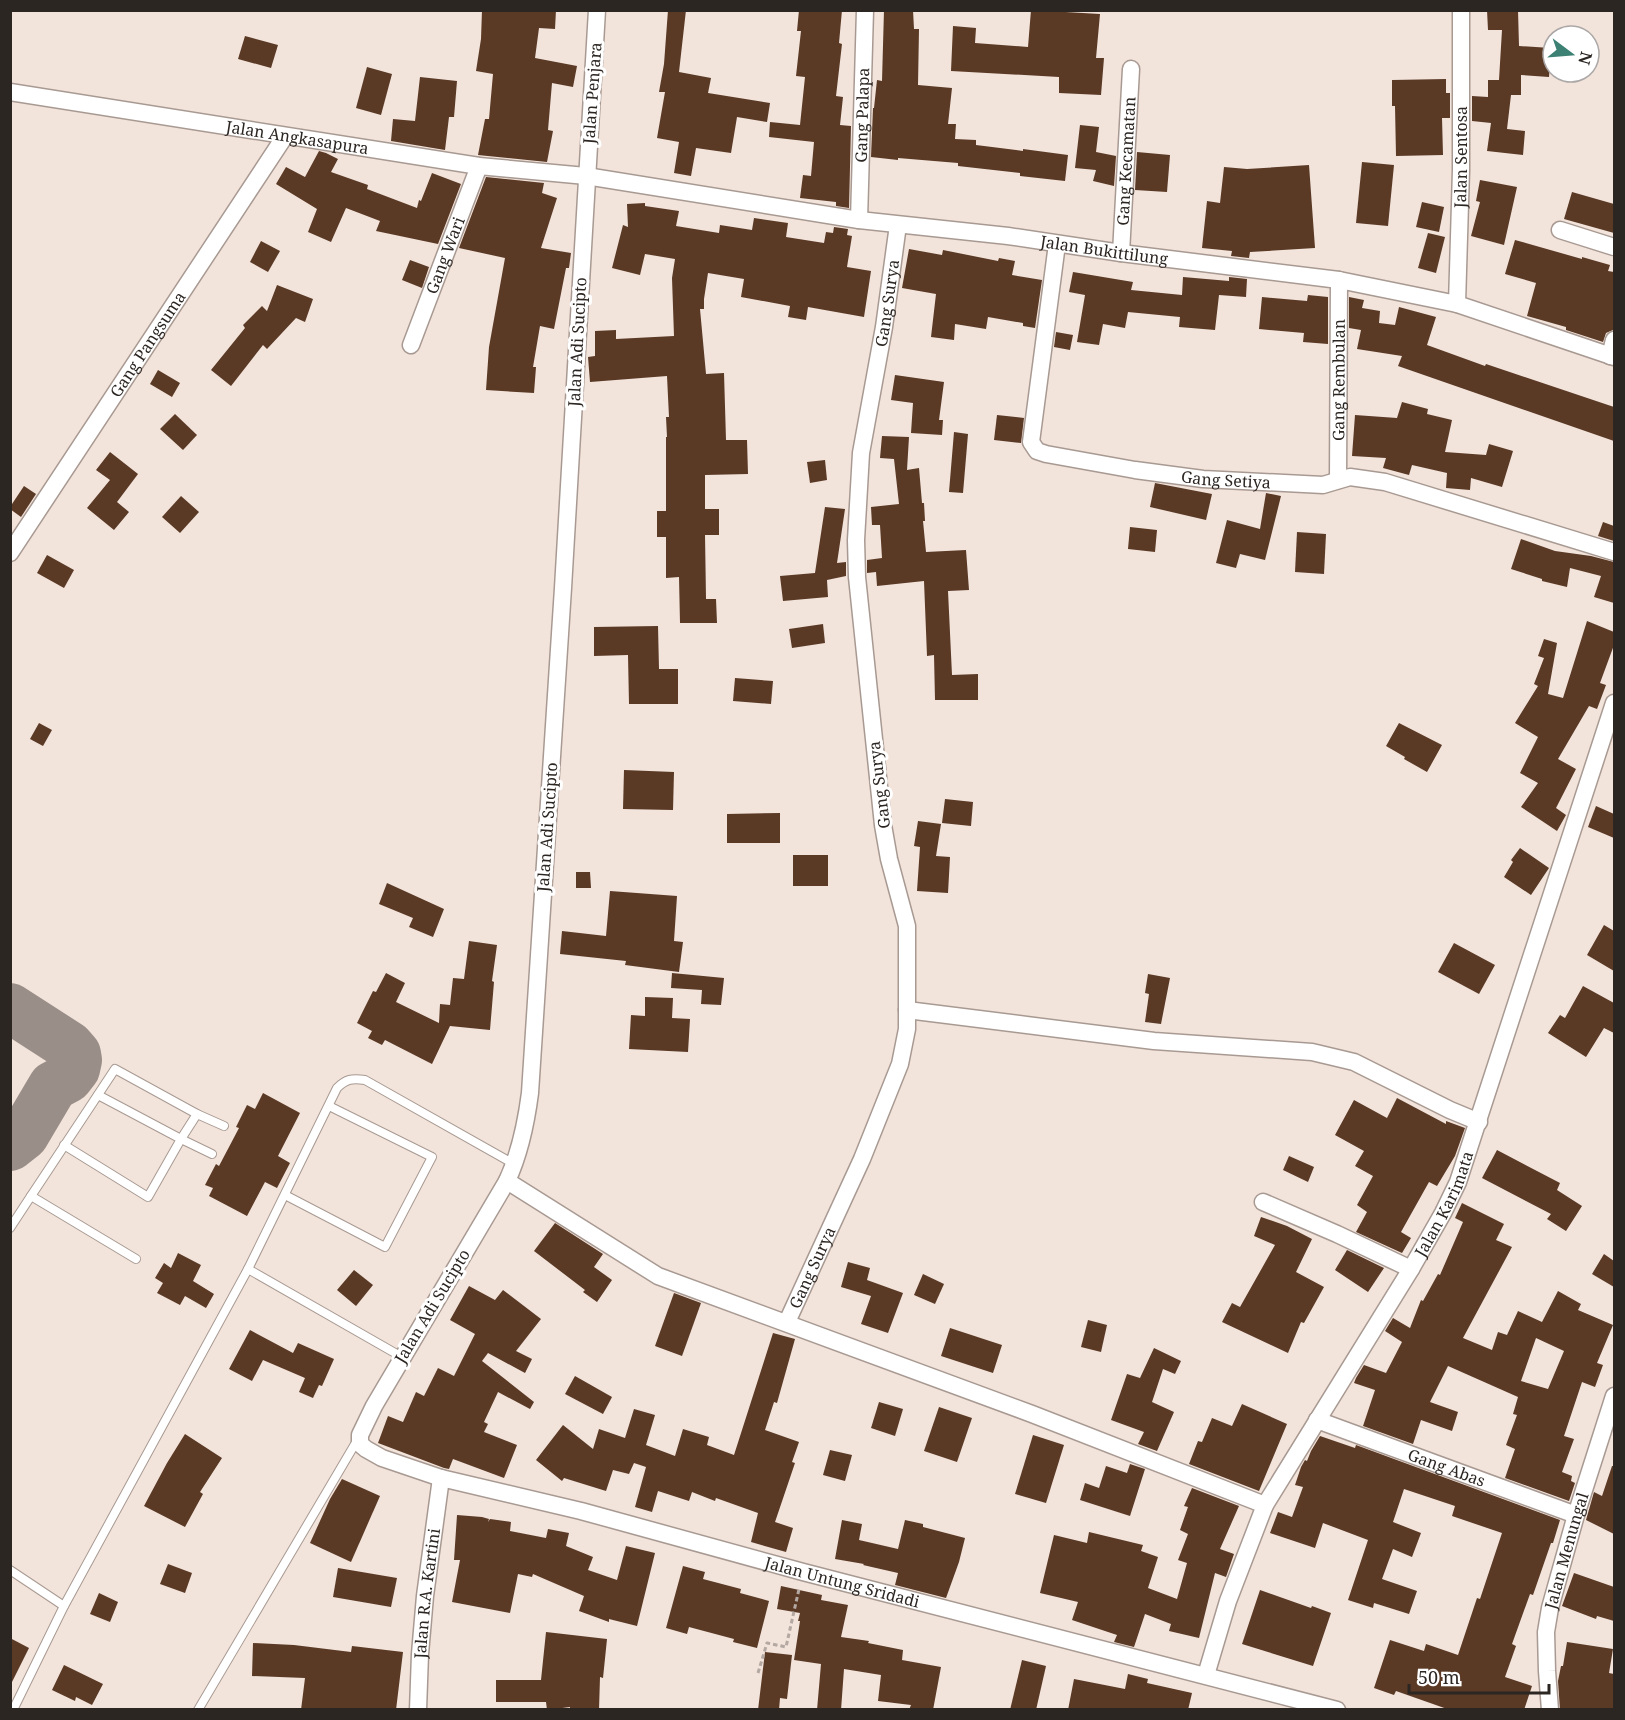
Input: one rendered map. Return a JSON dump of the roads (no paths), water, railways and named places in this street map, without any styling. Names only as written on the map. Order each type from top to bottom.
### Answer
[{"type":"street","name":"Jalan Penjara","points":[[586,176],[597,10]]},
{"type":"street","name":"Gang Palapa","points":[[859,220],[865,10]]},
{"type":"street","name":"Jalan Sentosa","points":[[1457,304],[1461,170],[1461,10]]},
{"type":"street","name":"Gang Kecamatan","points":[[1121,254],[1131,69]]},
{"type":"street","name":"Jalan Angkasapura","points":[[10,92],[479,166],[586,176]]},
{"type":"street","name":"Gang Pangsuma","points":[[10,553],[285,136]]},
{"type":"street","name":"Gang Wari","points":[[411,345],[479,166]]},
{"type":"street","name":"Jalan Bukittilung","points":[[586,176],[859,220],[1008,236],[1121,254],[1339,280],[1457,304],[1613,351]]},
{"type":"street","name":"Jalan Adi Sucipto","points":[[360,1435],[402,1357],[507,1181],[525,1127],[530,1093],[563,588],[586,176]]},
{"type":"street","name":"Gang Surya","points":[[787,1322],[862,1159],[900,1064],[907,1029],[907,926],[889,859],[883,825],[856,577],[861,453],[884,327],[898,225]]},
{"type":"street","points":[[1560,230],[1614,247]]},
{"type":"street","name":"Gang Setiya","points":[[1057,244],[1031,442],[1036,451],[1135,470],[1203,479],[1323,485],[1350,477],[1385,482],[1614,552]]},
{"type":"street","name":"Gang Rembulan","points":[[1338,480],[1339,280]]},
{"type":"street","name":"Jalan Karimata","points":[[1206,1675],[1228,1601],[1264,1505],[1411,1269],[1458,1182],[1614,703]]},
{"type":"street","points":[[907,1010],[1154,1041],[1312,1052],[1354,1062],[1479,1122]]},
{"type":"street","points":[[507,1181],[658,1276],[787,1322],[1264,1505]]},
{"type":"street","points":[[1263,1202],[1411,1269]]},
{"type":"street","name":"Jalan Menungal","points":[[1551,1710],[1547,1671],[1548,1616],[1576,1515],[1614,1396]]},
{"type":"street","name":"Gang Abas","points":[[1317,1420],[1576,1515]]},
{"type":"street","name":"Jalan Untung Sridadi","points":[[360,1435],[360,1444],[382,1458],[441,1478],[581,1511],[803,1572],[1337,1710]]},
{"type":"street","name":"Jalan R.A. Kartini","points":[[418,1710],[425,1596],[441,1478]]},
{"type":"lane","points":[[10,1228],[115,1069],[197,1114],[224,1126]]},
{"type":"lane","points":[[13,1710],[64,1606],[248,1269],[337,1088],[344,1081],[354,1078],[365,1080],[514,1164]]},
{"type":"lane","points":[[98,1095],[212,1154]]},
{"type":"lane","points":[[285,1195],[385,1246],[432,1157],[328,1106]]},
{"type":"lane","points":[[64,1145],[148,1197],[197,1114]]},
{"type":"lane","points":[[30,1196],[136,1259]]},
{"type":"lane","points":[[248,1269],[402,1357]]},
{"type":"lane","points":[[198,1710],[360,1435]]},
{"type":"lane","points":[[10,1570],[64,1606]]}]
